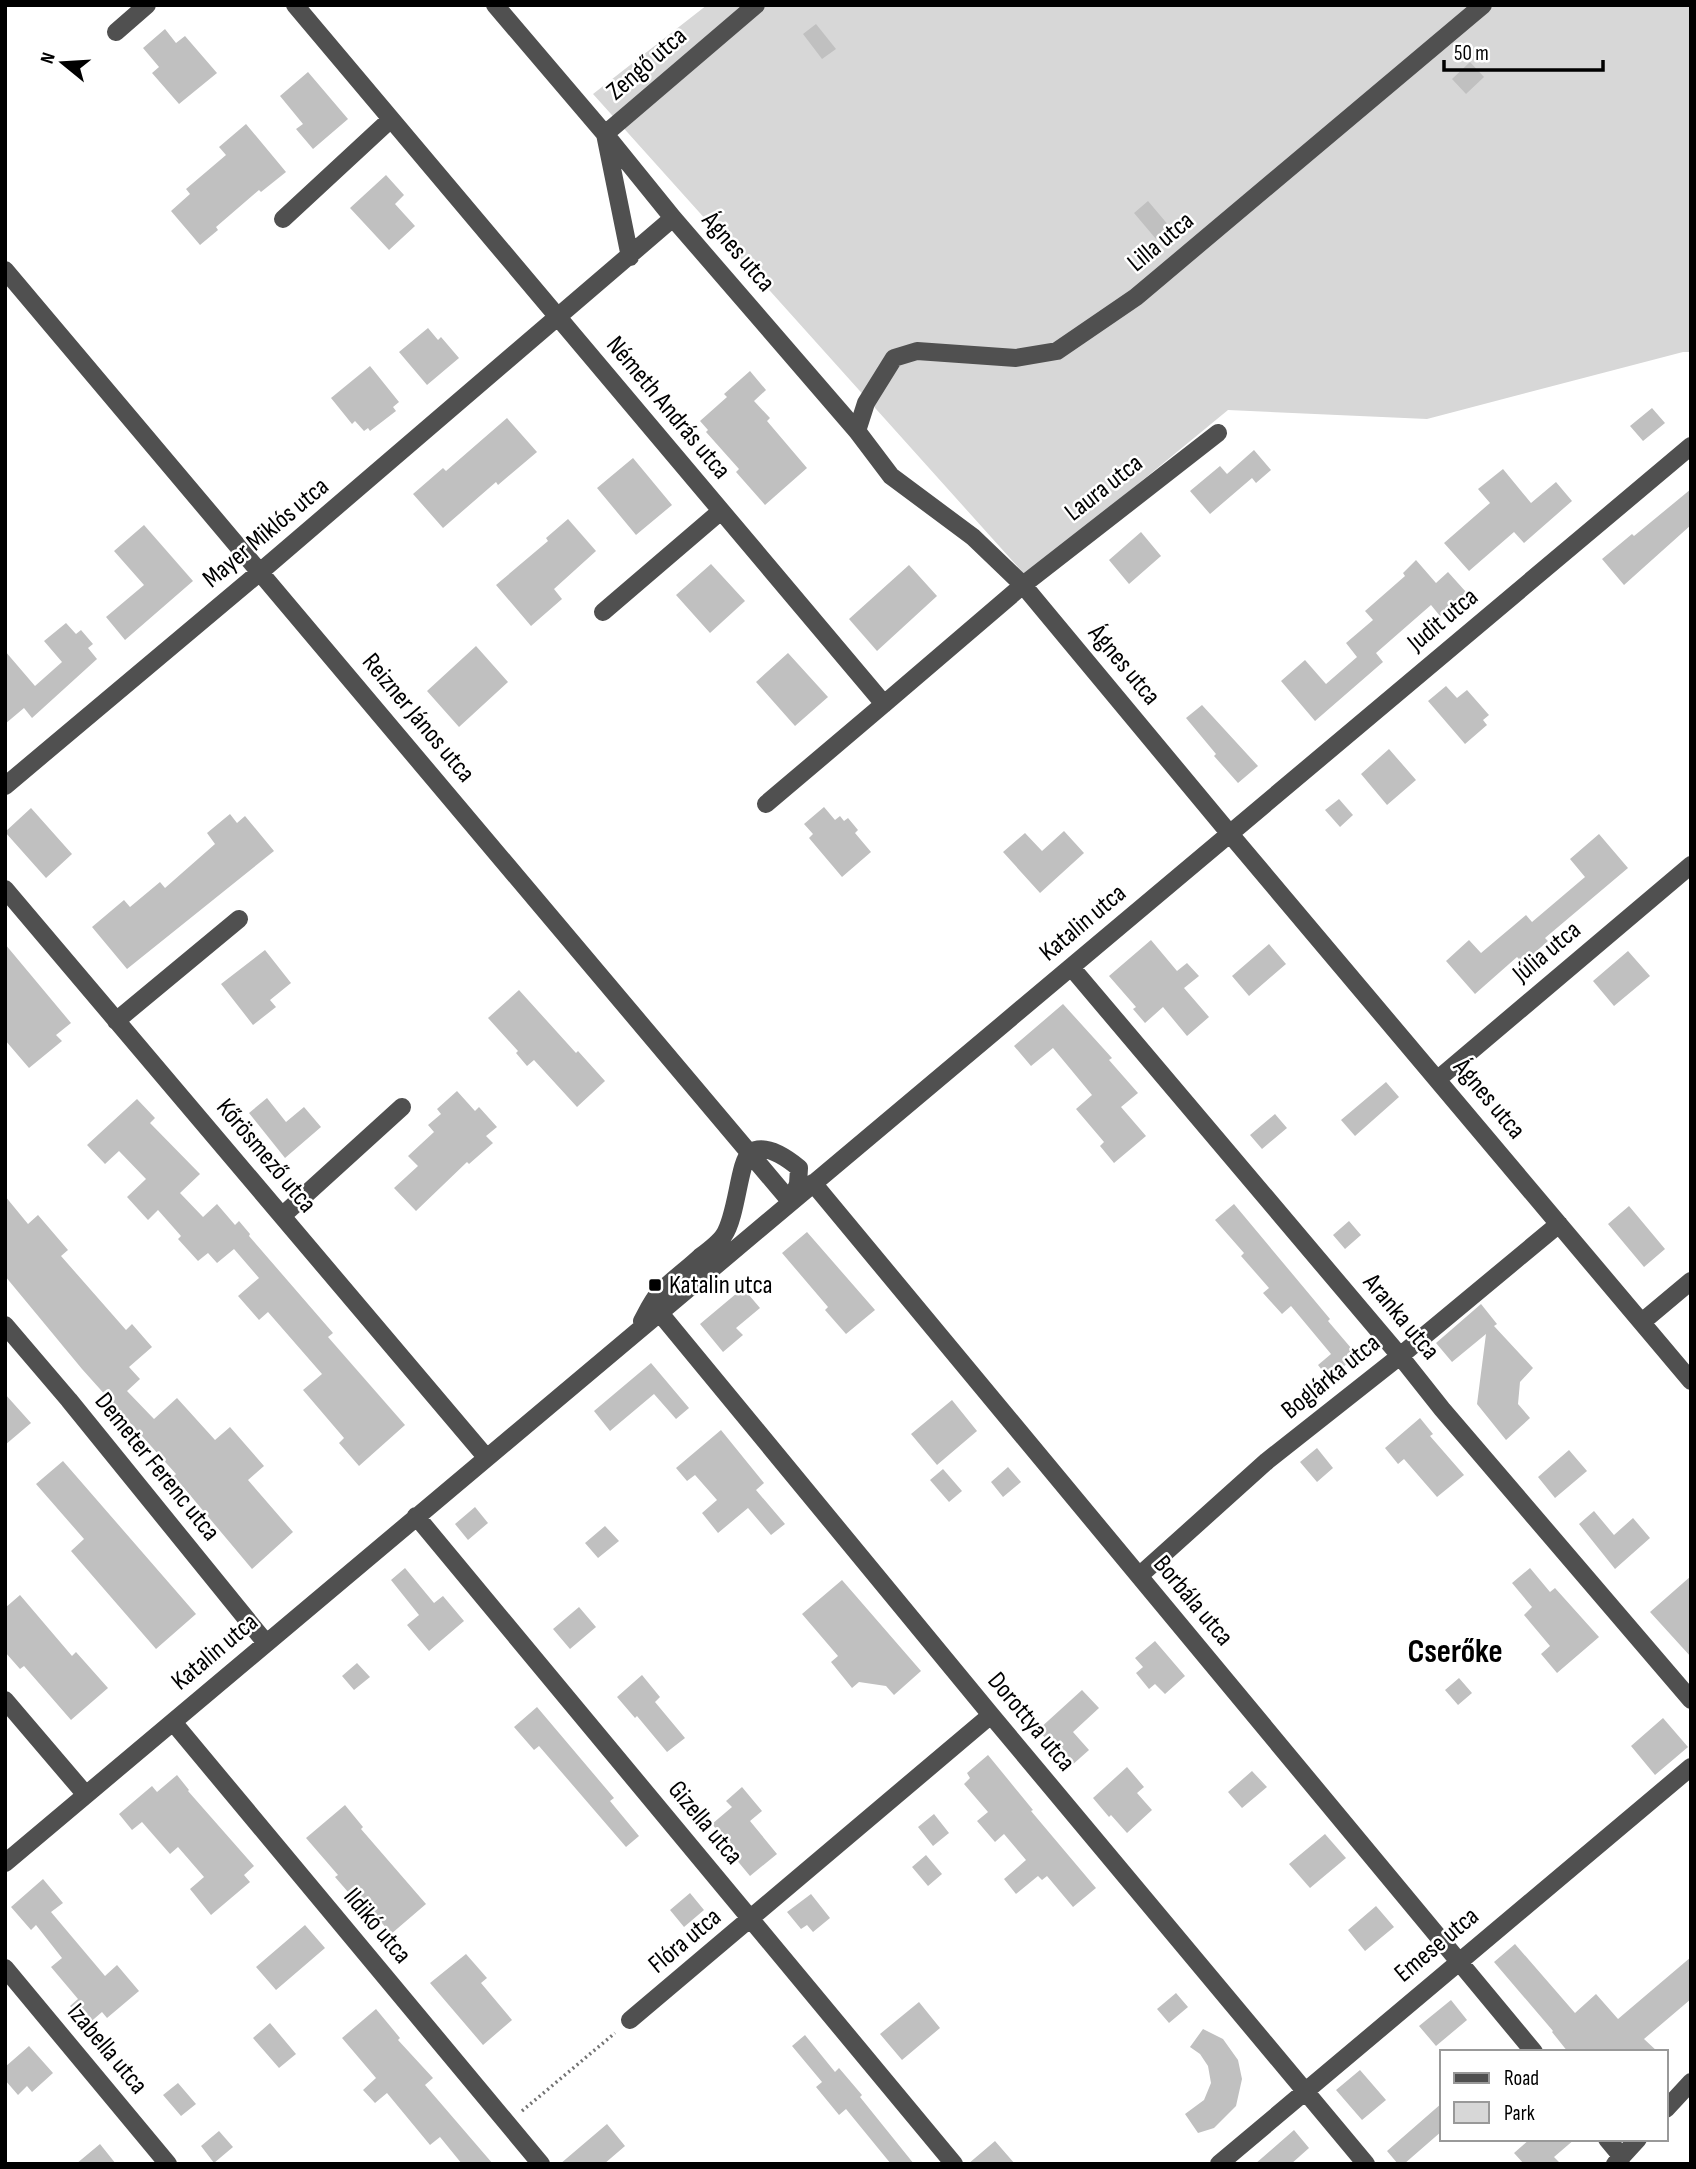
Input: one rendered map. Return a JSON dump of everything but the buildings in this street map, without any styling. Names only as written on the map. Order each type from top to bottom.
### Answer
[{"type":"street","points":[[116,32],[147,5]]},
{"type":"street","name":"Németh András utca","points":[[295,5],[884,704]]},
{"type":"street","name":"Ágnes utca","points":[[495,5],[606,134],[673,218],[857,431],[891,476],[973,537],[1023,585],[1691,1381]]},
{"type":"street","name":"Zengő utca","points":[[606,134],[756,5]]},
{"type":"street","name":"Lilla utca","points":[[857,431],[866,403],[894,358],[917,351],[1016,358],[1057,351],[1069,343],[1136,297],[1483,5]]},
{"type":"street","points":[[283,219],[391,119]]},
{"type":"street","points":[[606,134],[630,257]]},
{"type":"street","name":"Mayer Miklós utca","points":[[5,786],[260,572],[673,218]]},
{"type":"street","name":"Reizner János utca","points":[[5,270],[790,1201]]},
{"type":"street","name":"Laura utca","points":[[1023,585],[1218,433]]},
{"type":"street","name":"Judit utca","points":[[1230,834],[1691,446]]},
{"type":"street","points":[[603,612],[721,511]]},
{"type":"street","points":[[766,804],[1023,585]]},
{"type":"street","name":"Katalin utca","points":[[5,1863],[1230,834]]},
{"type":"street","name":"Júlia utca","points":[[1438,1079],[1691,865]]},
{"type":"street","name":"Kőrösmező utca","points":[[5,890],[486,1457]]},
{"type":"street","points":[[116,1021],[239,919]]},
{"type":"street","name":"Aranka utca","points":[[1072,967],[1442,1409],[1691,1700]]},
{"type":"street","points":[[282,1216],[401,1107]]},
{"type":"street","points":[[634,1333],[657,1295],[724,1236],[736,1205],[742,1165],[750,1153],[758,1150],[769,1151],[787,1157],[799,1168],[798,1184],[790,1201]]},
{"type":"street","name":"Borbála utca","points":[[813,1183],[1532,2050]]},
{"type":"street","name":"Boglárka utca","points":[[1139,1576],[1267,1461],[1400,1356],[1559,1224]]},
{"type":"street","points":[[1642,1322],[1691,1281]]},
{"type":"street","name":"Dorottya utca","points":[[659,1312],[1366,2164]]},
{"type":"street","name":"Demeter Ferenc utca","points":[[5,1325],[266,1643]]},
{"type":"street","name":"Gizella utca","points":[[416,1516],[954,2164]]},
{"type":"street","points":[[5,1700],[86,1795]]},
{"type":"street","name":"Flóra utca","points":[[631,2020],[991,1715]]},
{"type":"street","name":"Ildikó utca","points":[[173,1721],[541,2164]]},
{"type":"street","name":"Emese utca","points":[[1219,2164],[1691,1768]]},
{"type":"street","name":"Izabella utca","points":[[5,1968],[168,2164]]},
{"type":"street","points":[[1668,2107],[1691,2082]]},
{"type":"street","points":[[1608,2141],[1619,2160],[1636,2141]]},
{"type":"path","points":[[507,2124],[631,2020]]},
{"type":"green space","points":[[707,5],[1691,5],[1691,352],[1427,419],[1228,410],[1026,576],[593,94]]},
{"type":"place","name":"Katalin utca","points":[[655,1285]]},
{"type":"district","name":"Cserőke","points":[[1455,1652]]}]
